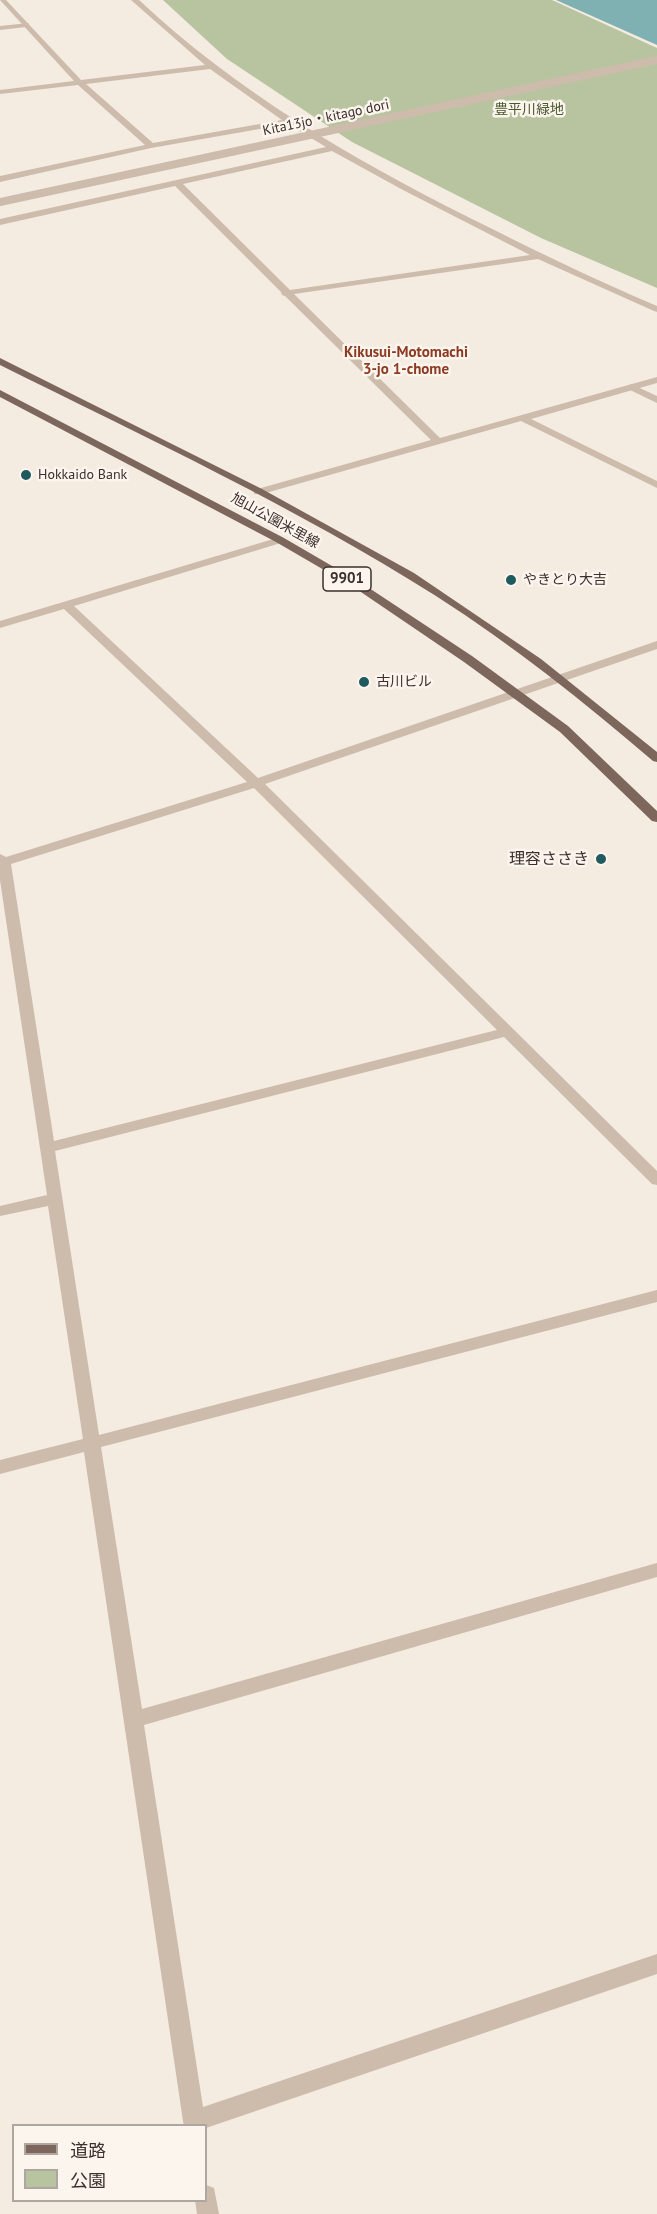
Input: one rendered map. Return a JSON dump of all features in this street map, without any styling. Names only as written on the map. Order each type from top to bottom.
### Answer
[{"type":"main road","name":"旭山公園米里線","points":[[0,361],[258,492],[411,576],[535,658],[657,758]]},
{"type":"main road","name":"旭山公園米里線","points":[[0,393],[280,540],[359,586],[517,694],[564,729],[657,818]]},
{"type":"street","points":[[2,0],[81,83],[151,146]]},
{"type":"street","points":[[135,0],[211,67],[289,121],[333,148],[417,195],[539,256],[657,309]]},
{"type":"street","points":[[0,28],[26,25]]},
{"type":"street","name":"Kita13jo・kitago dori","points":[[0,202],[657,60]]},
{"type":"street","points":[[0,92],[211,67]]},
{"type":"street","points":[[0,179],[151,146],[289,121]]},
{"type":"street","points":[[0,222],[333,148]]},
{"type":"street","points":[[177,183],[285,293],[437,441]]},
{"type":"street","points":[[285,293],[539,256]]},
{"type":"street","points":[[258,492],[657,380]]},
{"type":"street","points":[[630,387],[657,400]]},
{"type":"street","points":[[522,418],[657,485]]},
{"type":"street","points":[[0,625],[280,540]]},
{"type":"street","points":[[66,605],[256,783],[657,1180]]},
{"type":"street","points":[[657,645],[256,783],[1,861],[194,2123],[657,1964]]},
{"type":"street","points":[[46,1148],[508,1032]]},
{"type":"street","points":[[0,1211],[54,1199]]},
{"type":"street","points":[[0,1467],[657,1296]]},
{"type":"street","points":[[133,1720],[657,1570]]},
{"type":"green space","name":"豊平川緑地","points":[[163,0],[552,0],[657,48],[657,288],[541,238],[352,142],[227,59]]},
{"type":"water","points":[[556,0],[657,0],[657,45]]},
{"type":"place","name":"Hokkaido Bank","points":[[26,475]]},
{"type":"place","name":"やきとり大吉","points":[[511,580]]},
{"type":"place","name":"古川ビル","points":[[364,682]]},
{"type":"place","name":"理容ささき","points":[[601,859]]},
{"type":"district","name":"Kikusui-Motomachi 3-jo 1-chome","points":[[406,362]]}]
